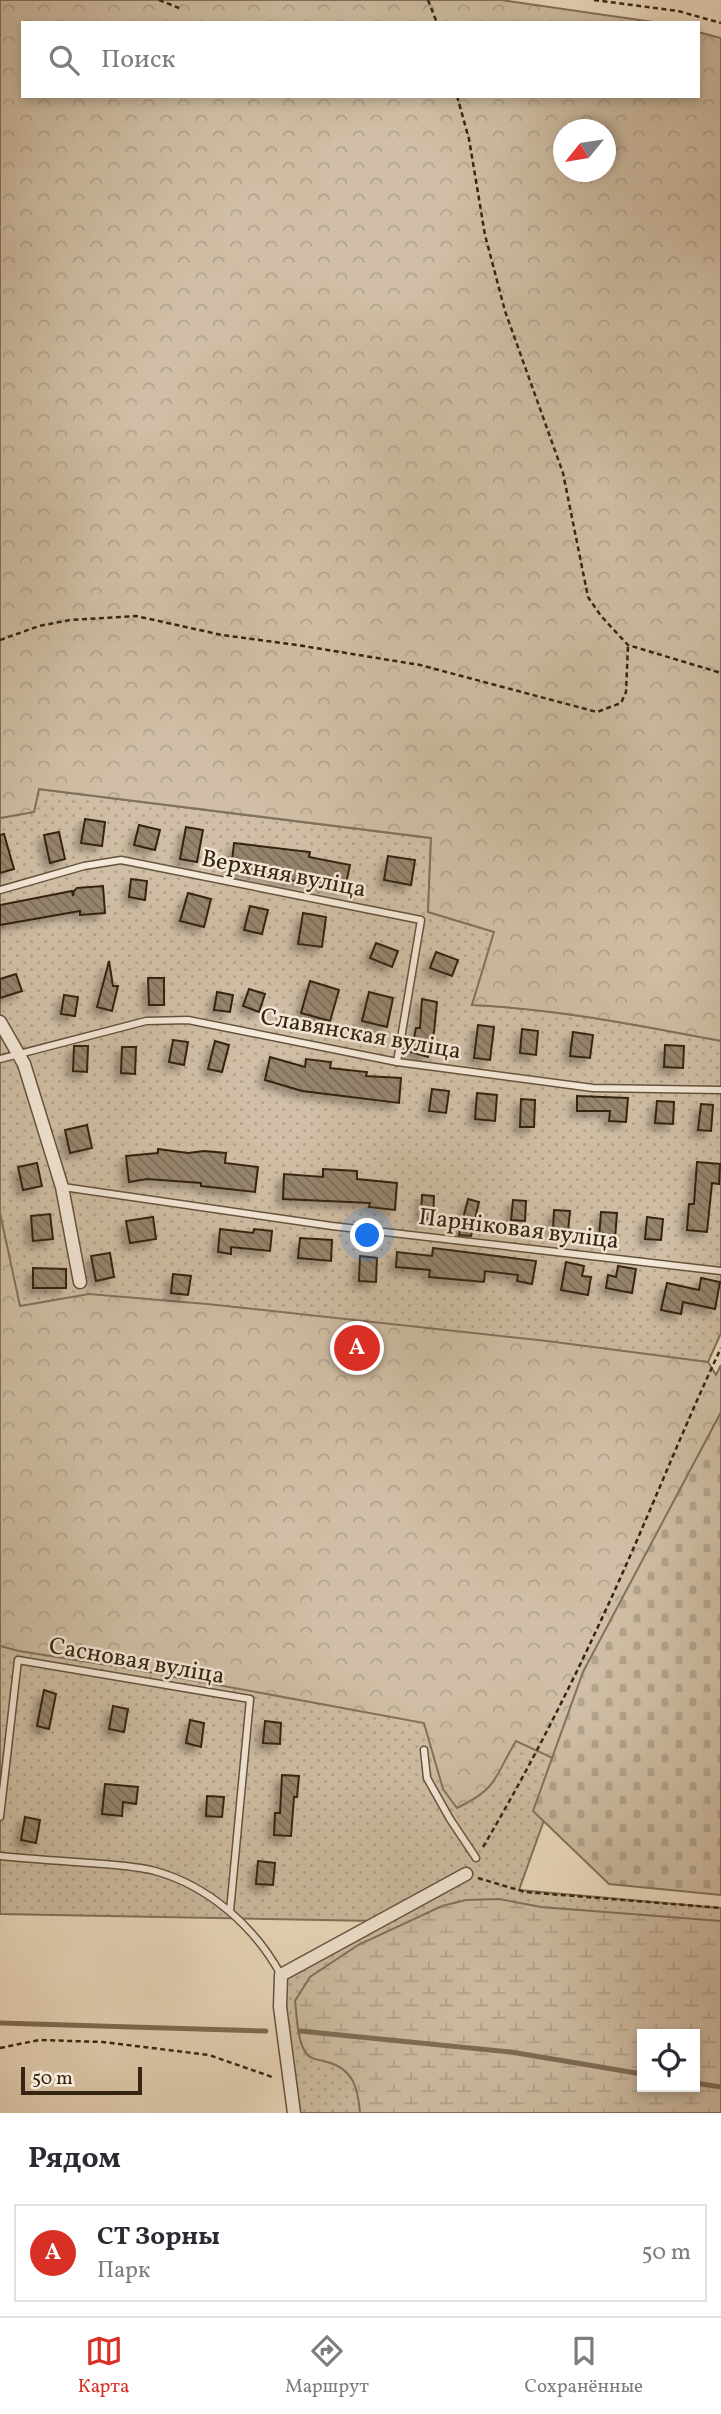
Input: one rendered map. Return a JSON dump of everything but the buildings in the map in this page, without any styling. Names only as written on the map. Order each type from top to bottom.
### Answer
[{"type":"street","points":[[0,1022],[19,1053],[62,1187],[80,1282]]},
{"type":"street","points":[[294,2113],[280,2007],[281,1975],[466,1874]]},
{"type":"lane","name":"Верхняя вуліца","points":[[0,890],[84,866],[121,860],[421,920],[397,1062]]},
{"type":"lane","name":"Славянская вуліца","points":[[0,1059],[146,1021],[188,1020],[397,1062],[593,1088],[721,1090]]},
{"type":"lane","name":"Парніковая вуліца","points":[[62,1187],[332,1226],[721,1271]]},
{"type":"lane","name":"Сасновая вуліца","points":[[0,1817],[18,1660],[250,1699],[230,1911]]},
{"type":"lane","points":[[424,1749],[427,1778],[476,1858]]},
{"type":"lane","points":[[0,1856],[129,1866],[156,1871],[189,1884],[230,1911],[271,1956],[281,1975]]},
{"type":"path","points":[[159,0],[179,8]]},
{"type":"path","points":[[428,0],[436,21]]},
{"type":"path","points":[[594,0],[678,11],[721,23]]},
{"type":"path","points":[[458,98],[469,139],[485,235],[505,311],[562,473],[587,597],[628,645],[721,673]]},
{"type":"path","points":[[0,640],[39,626],[70,620],[136,616],[222,635],[420,665],[597,712],[621,703],[626,692],[628,645]]},
{"type":"path","points":[[476,1858],[553,1718],[623,1572],[721,1348]]},
{"type":"path","points":[[466,1874],[526,1892],[721,1908]]},
{"type":"path","points":[[0,2048],[39,2040],[116,2043],[209,2055],[289,2083]]},
{"type":"green space","points":[[0,0],[501,0],[646,21],[21,21],[21,98],[700,98],[700,33],[721,38],[721,1041],[566,1014],[472,1005],[494,932],[428,912],[431,838],[39,789],[34,812],[0,818]]},
{"type":"green space","points":[[38,789],[431,838],[428,912],[495,932],[472,1005],[566,1014],[721,1041],[721,1333],[708,1362],[519,1890],[721,1908],[721,2113],[294,2113],[281,1975],[376,1921],[0,1914],[0,818],[34,812]]},
{"type":"green space","points":[[0,1213],[20,1306],[89,1294],[547,1341],[708,1362],[716,1375],[721,1365],[721,1878],[568,1765],[516,1741],[488,1788],[457,1808],[443,1789],[424,1723],[0,1646]]},
{"type":"green space","points":[[721,1412],[721,1895],[609,1884],[533,1811],[583,1672]]},
{"type":"green space","points":[[499,1899],[541,1907],[721,1921],[721,2113],[360,2113],[356,2088],[349,2075],[336,2065],[311,2057],[304,2050],[295,2001],[310,1977],[358,1945],[442,1906],[466,1900]]},
{"type":"waterway","points":[[0,2023],[266,2031]]},
{"type":"waterway","points":[[300,2031],[511,2052],[637,2073]]},
{"type":"waterway","points":[[700,2084],[721,2087]]},
{"type":"place","name":"СТ Зорны","points":[[357,1348]]}]
